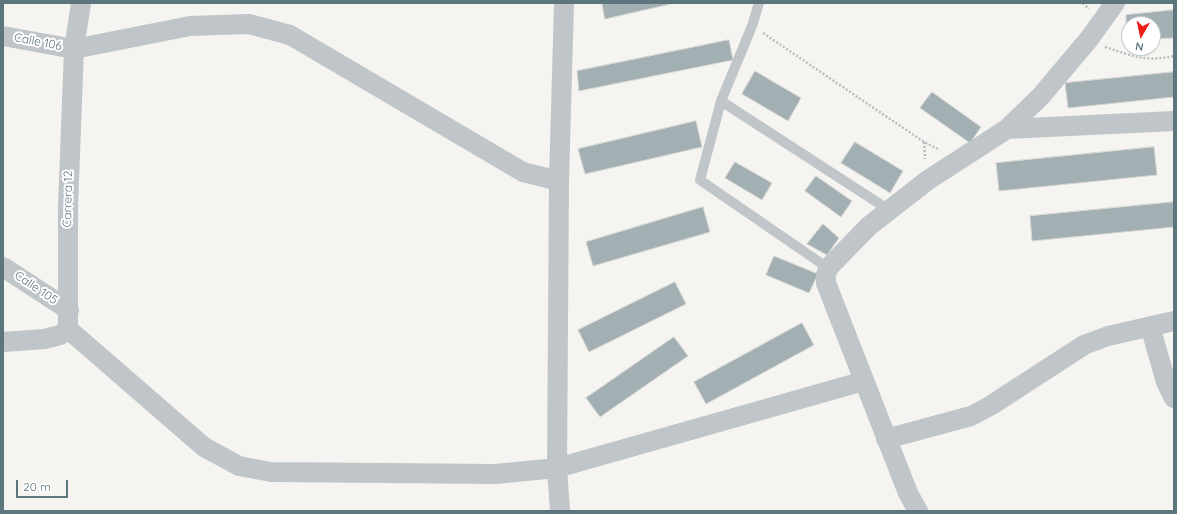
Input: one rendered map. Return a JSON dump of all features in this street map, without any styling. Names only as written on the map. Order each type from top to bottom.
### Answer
[{"type":"street","name":"Carrera 12","points":[[68,320],[68,207],[74,49],[81,3]]},
{"type":"street","points":[[560,511],[557,468],[558,181],[564,3]]},
{"type":"street","points":[[918,511],[908,493],[886,440],[826,283],[828,268],[869,226],[889,210],[928,180],[1007,129],[1041,96],[1089,39],[1115,3]]},
{"type":"street","points":[[74,49],[190,26],[249,24],[290,35],[523,172],[558,181]]},
{"type":"street","name":"Calle 106","points":[[3,36],[74,49]]},
{"type":"street","points":[[1007,129],[1174,120]]},
{"type":"street","name":"Calle 105","points":[[3,267],[68,320],[204,447],[239,466],[271,472],[495,474],[557,468],[864,381]]},
{"type":"street","points":[[3,342],[45,339],[60,335],[68,320]]},
{"type":"street","points":[[886,440],[971,416],[990,406],[1084,345],[1108,336],[1174,321]]},
{"type":"street","points":[[1150,326],[1166,382],[1174,398]]},
{"type":"lane","points":[[759,3],[752,26],[721,101],[700,180],[828,268]]},
{"type":"lane","points":[[721,101],[889,210]]},
{"type":"path","points":[[752,26],[924,142],[941,150],[967,154]]},
{"type":"path","points":[[1089,39],[1105,47],[1137,58],[1158,59],[1174,56]]},
{"type":"building","points":[[602,3],[675,3],[605,19]]},
{"type":"building","points":[[1174,10],[1174,38],[1161,39],[1161,16],[1126,15]]},
{"type":"building","points":[[729,40],[733,60],[579,91],[577,71]]},
{"type":"building","points":[[755,71],[801,98],[788,121],[742,94]]},
{"type":"building","points":[[1174,72],[1174,97],[1068,108],[1065,83]]},
{"type":"building","points":[[932,92],[981,127],[970,143],[920,108]]},
{"type":"building","points":[[696,121],[702,147],[585,174],[578,149]]},
{"type":"building","points":[[855,142],[903,171],[890,193],[841,163]]},
{"type":"building","points":[[1154,147],[1157,175],[999,191],[996,163]]},
{"type":"building","points":[[735,162],[772,183],[762,200],[725,178]]},
{"type":"building","points":[[816,176],[852,201],[841,217],[805,191]]},
{"type":"building","points":[[1174,202],[1174,227],[1032,241],[1030,216]]},
{"type":"building","points":[[703,207],[710,232],[593,266],[586,242]]},
{"type":"building","points":[[823,224],[839,238],[827,255],[807,244]]},
{"type":"building","points":[[774,256],[818,274],[809,293],[766,275]]},
{"type":"building","points":[[675,282],[686,304],[589,352],[578,330]]},
{"type":"building","points":[[802,323],[814,345],[706,404],[694,382]]},
{"type":"building","points":[[674,337],[688,356],[600,417],[586,398]]}]
